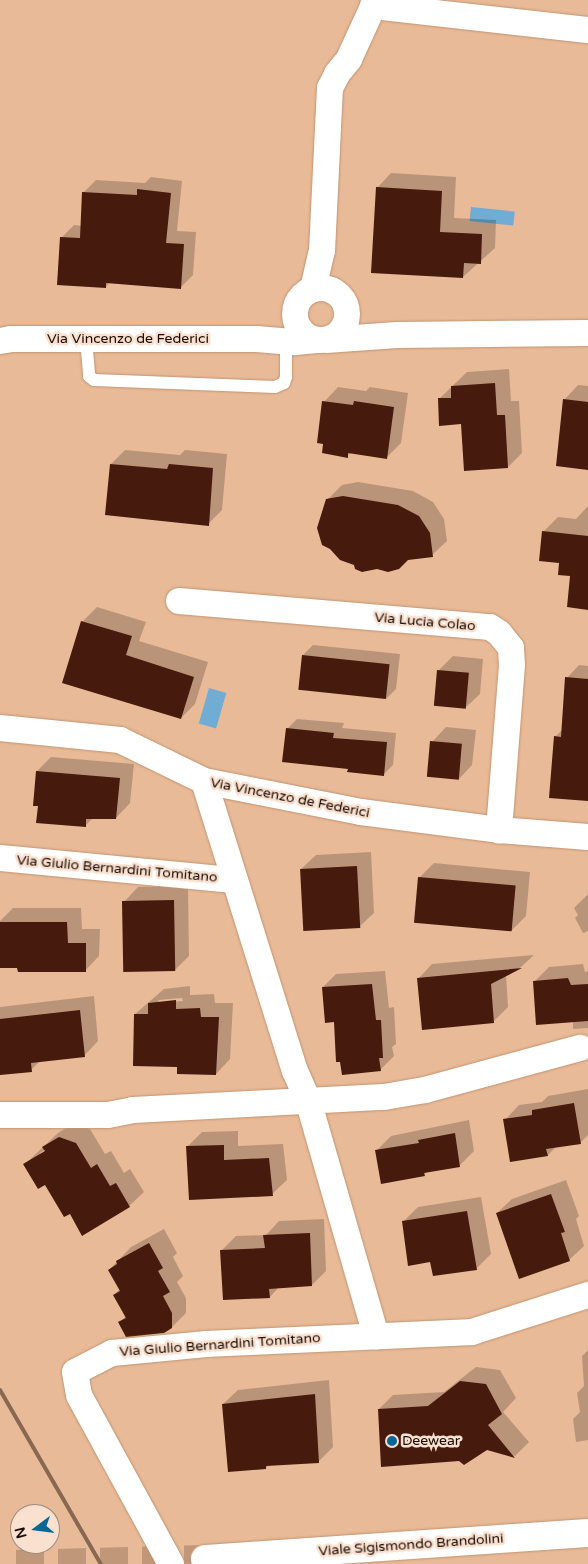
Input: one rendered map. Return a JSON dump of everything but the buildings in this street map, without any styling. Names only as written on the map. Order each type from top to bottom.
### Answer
[{"type":"main road","name":"Viale Sigismondo Brandolini","points":[[204,1559],[588,1532]]},
{"type":"street","points":[[313,289],[322,251],[330,88],[337,74],[349,59],[375,3],[588,30]]},
{"type":"street","points":[[322,251],[328,278],[361,322],[376,331],[397,335],[588,334]]},
{"type":"street","points":[[322,287],[343,300],[346,325],[334,337],[321,340],[302,332],[295,316],[299,299],[313,289],[322,287]]},
{"type":"street","name":"Via Vincenzo de Federici","points":[[257,339],[277,334],[295,316]]},
{"type":"street","name":"Via Vincenzo de Federici","points":[[0,341],[11,339],[86,338],[257,339],[286,341],[397,335]]},
{"type":"street","name":"Via Lucia Colao","points":[[178,601],[490,627],[511,648],[512,666],[499,830]]},
{"type":"street","name":"Via Vincenzo de Federici","points":[[0,728],[120,740],[204,781],[361,812],[499,830],[588,837]]},
{"type":"street","name":"Via Giulio Bernardini Tomitano","points":[[204,781],[295,1071],[308,1100],[376,1336]]},
{"type":"street","name":"Via Giulio Bernardini Tomitano","points":[[0,858],[234,880]]},
{"type":"street","points":[[0,1115],[108,1115],[134,1110],[384,1097],[425,1090],[580,1048]]},
{"type":"street","name":"Via Giulio Bernardini Tomitano","points":[[172,1564],[78,1395],[75,1372],[112,1353],[207,1344],[472,1332],[588,1295]]},
{"type":"lane","points":[[86,338],[89,376],[94,380],[275,387],[284,383],[286,377],[286,341]]},
{"type":"water","points":[[471,207],[515,212],[513,226],[470,221]]},
{"type":"water","points":[[209,688],[226,693],[216,729],[199,724]]},
{"type":"tunnel","points":[[16,1564],[205,1559]]},
{"type":"railway","points":[[0,1390],[101,1564]]},
{"type":"place","name":"Deewear","points":[[392,1441]]}]
